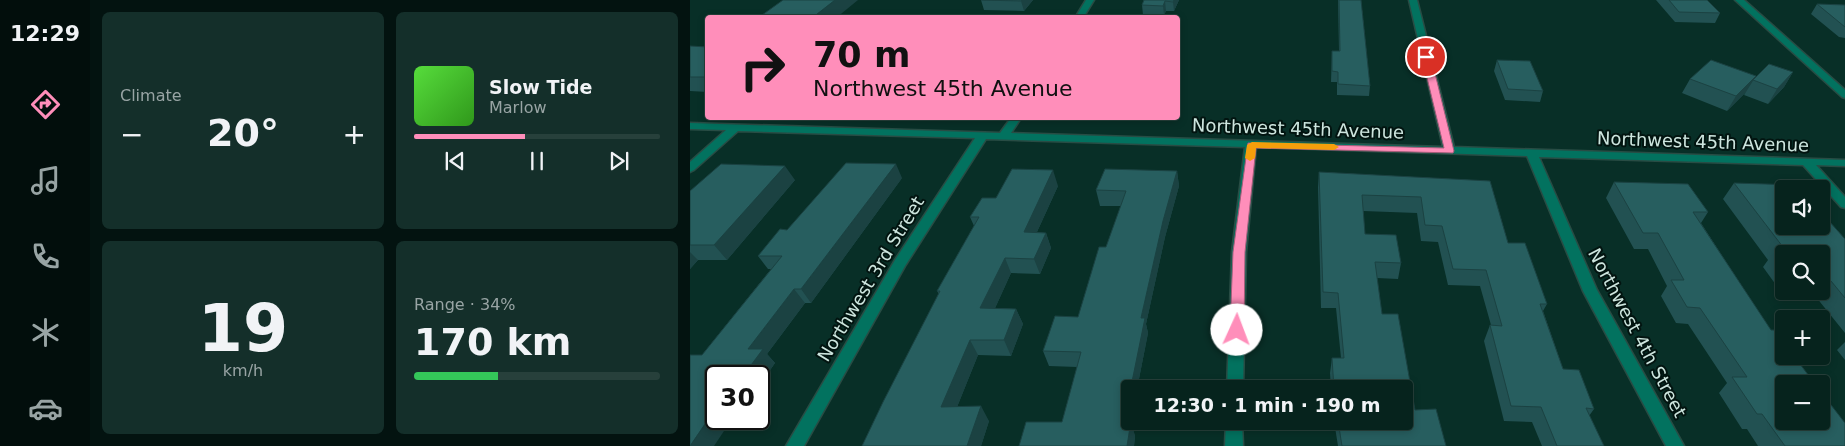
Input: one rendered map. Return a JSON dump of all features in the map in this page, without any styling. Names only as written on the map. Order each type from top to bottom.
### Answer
[{"type":"street","points":[[1081,15],[1090,0]]},
{"type":"street","points":[[1413,0],[1450,151]]},
{"type":"street","points":[[1739,0],[1845,95]]},
{"type":"street","points":[[1004,135],[1015,120]]},
{"type":"street","name":"Northwest 45th Avenue","points":[[690,126],[1845,163]]},
{"type":"street","points":[[690,168],[735,128]]},
{"type":"street","name":"Northwest 3rd Street","points":[[795,446],[900,262],[983,135]]},
{"type":"street","points":[[1235,380],[1239,252],[1252,145]]},
{"type":"street","name":"Northwest 4th Street","points":[[1532,154],[1590,291],[1675,446]]},
{"type":"street","points":[[1806,162],[1845,204]]},
{"type":"street","points":[[1234,430],[1234,446]]},
{"type":"building","points":[[783,0],[835,0],[816,15],[762,15]]},
{"type":"building","points":[[981,0],[1022,0],[1021,1]]},
{"type":"building","points":[[1144,0],[1174,0],[1173,2],[1165,1],[1163,6],[1142,5]]},
{"type":"building","points":[[1339,0],[1361,0],[1370,86],[1338,84],[1338,72],[1332,71],[1332,51],[1340,51]]},
{"type":"building","points":[[1669,0],[1707,0],[1720,13],[1679,12]]},
{"type":"building","points":[[1817,4],[1845,5],[1845,27]]},
{"type":"building","points":[[690,46],[705,47],[705,77],[690,77]]},
{"type":"building","points":[[1497,60],[1530,61],[1543,91],[1508,89]]},
{"type":"building","points":[[1711,60],[1756,76],[1736,96],[1690,79]]},
{"type":"building","points":[[1769,64],[1793,72],[1777,89],[1753,80]]},
{"type":"building","points":[[846,163],[896,164],[801,289],[794,289],[748,349],[763,349],[751,365],[705,365],[705,424],[690,446],[690,355],[702,355],[782,256],[758,256],[780,229],[787,230]]},
{"type":"building","points":[[721,164],[785,166],[714,245],[690,245],[690,191]]},
{"type":"building","points":[[1012,169],[1053,170],[1024,232],[1046,233],[1034,259],[1005,258],[980,308],[1016,309],[1004,340],[970,340],[941,407],[981,406],[967,446],[862,446],[940,291],[937,291],[979,217],[970,217],[982,198],[996,198]]},
{"type":"building","points":[[1105,169],[1177,171],[1163,221],[1141,318],[1145,318],[1132,380],[1121,380],[1121,430],[1130,430],[1127,446],[1019,446],[1026,422],[1062,422],[1081,352],[1043,351],[1055,316],[1078,317],[1099,247],[1106,247],[1126,191],[1096,190]]},
{"type":"building","points":[[1319,172],[1490,181],[1508,243],[1525,243],[1547,304],[1540,304],[1563,369],[1579,370],[1594,409],[1586,408],[1604,446],[1557,446],[1541,407],[1511,406],[1490,325],[1502,326],[1486,270],[1453,269],[1442,226],[1425,225],[1421,197],[1362,195],[1365,234],[1396,235],[1401,263],[1375,262],[1382,314],[1398,314],[1410,380],[1333,380],[1332,358],[1344,358],[1338,293],[1323,292]]},
{"type":"building","points":[[1614,182],[1688,184],[1708,212],[1693,212],[1771,330],[1775,331],[1775,365],[1801,365],[1808,375],[1775,375],[1775,430],[1830,430],[1830,404],[1845,423],[1845,446],[1785,446],[1762,414],[1757,414],[1732,377],[1747,377],[1700,308],[1687,307],[1671,280],[1684,280],[1658,233],[1643,233]]},
{"type":"building","points":[[1734,183],[1775,184],[1775,235],[1830,235],[1830,222],[1845,239],[1845,298],[1830,281],[1830,245],[1781,245]]},
{"type":"building","points":[[1413,399],[1415,410],[1436,409],[1446,446],[1342,446],[1339,430],[1413,430]]},
{"type":"slow traffic","points":[[1250,158],[1252,145],[1334,147]]},
{"type":"route","points":[[1237,330],[1239,252],[1252,145],[1450,151],[1426,57]]}]
